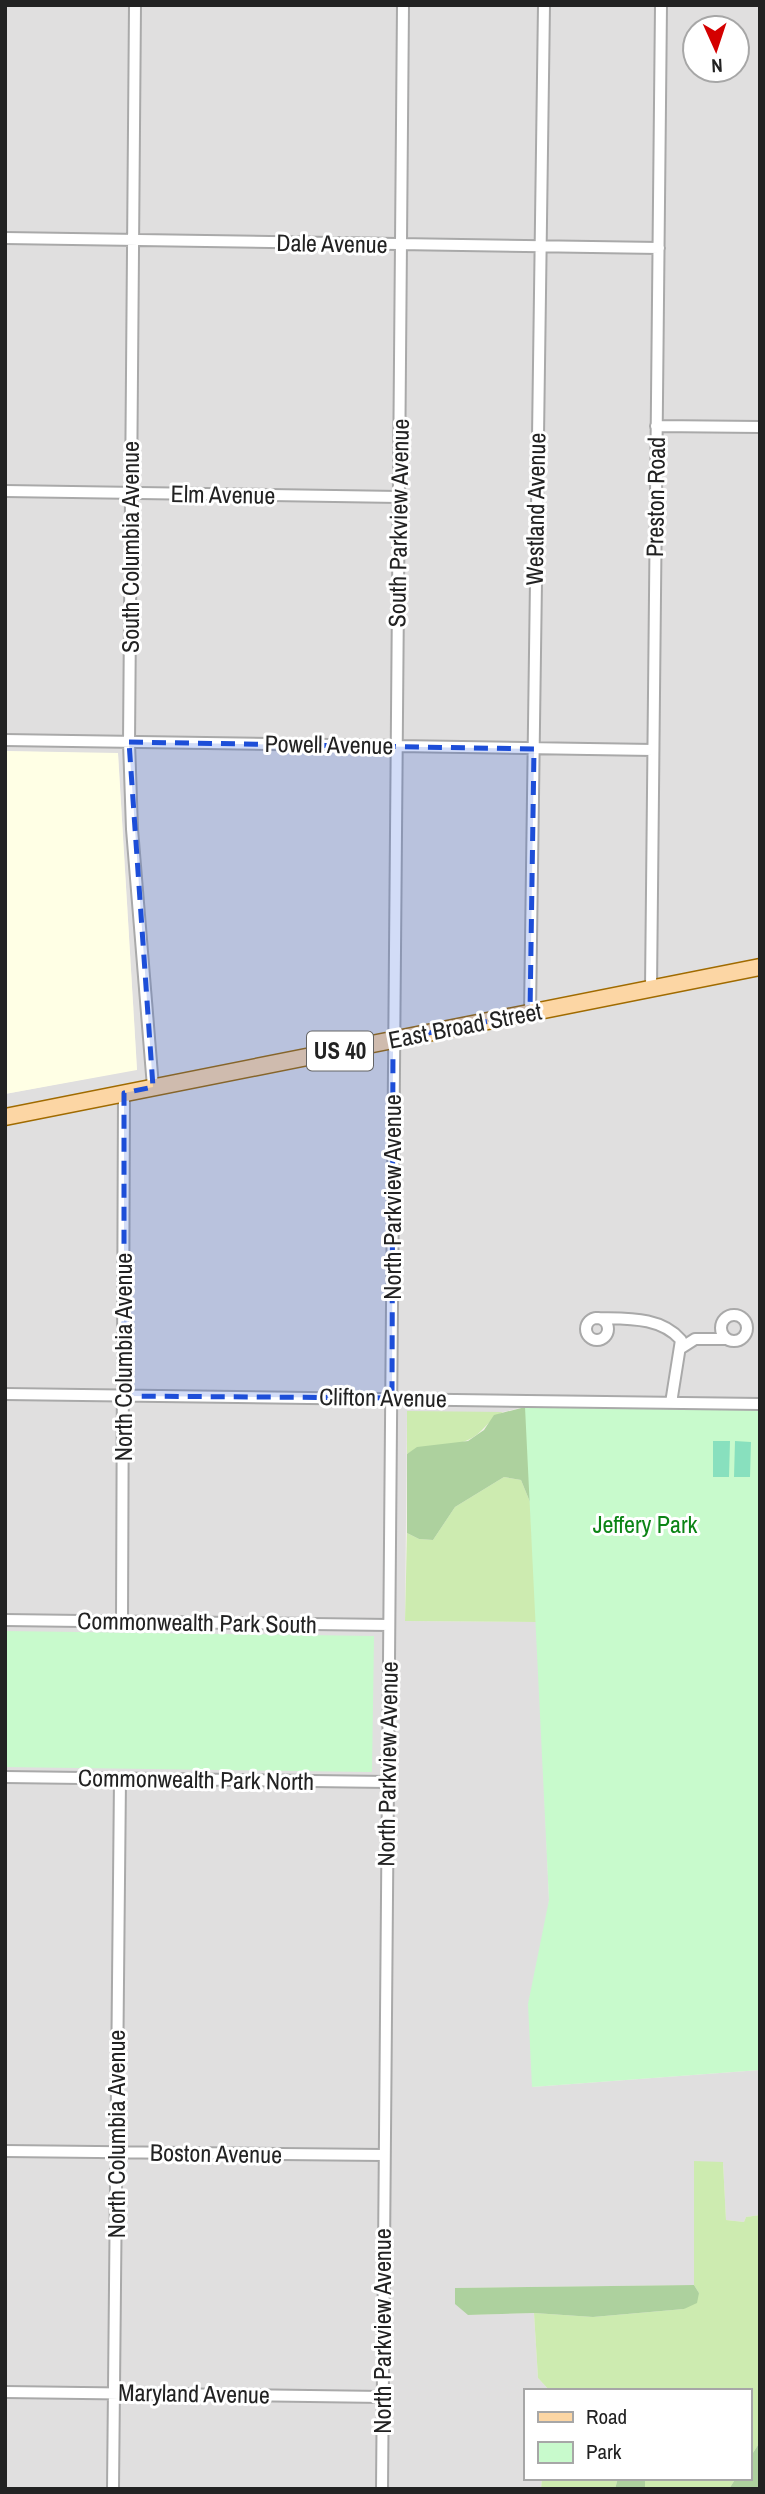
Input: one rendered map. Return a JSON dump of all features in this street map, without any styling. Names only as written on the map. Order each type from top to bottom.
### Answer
[{"type":"main road","name":"East Broad Street","points":[[5,1117],[760,967]]},
{"type":"street","name":"South Columbia Avenue","points":[[135,5],[129,742],[132,829],[153,1087]]},
{"type":"street","name":"South Parkview Avenue","points":[[393,1040],[403,5]]},
{"type":"street","name":"Westland Avenue","points":[[530,1013],[544,5]]},
{"type":"street","name":"Preston Road","points":[[651,989],[661,5]]},
{"type":"street","name":"Dale Avenue","points":[[5,238],[659,248]]},
{"type":"street","points":[[656,426],[760,427]]},
{"type":"street","name":"Elm Avenue","points":[[5,491],[399,497]]},
{"type":"street","name":"Powell Avenue","points":[[5,740],[653,750]]},
{"type":"street","name":"North Parkview Avenue","points":[[382,2489],[393,1040]]},
{"type":"street","name":"North Columbia Avenue","points":[[121,1622],[124,1093]]},
{"type":"street","points":[[596,1318],[635,1319],[664,1326],[681,1340],[671,1403]]},
{"type":"street","points":[[681,1348],[695,1339],[727,1339]]},
{"type":"street","name":"Clifton Avenue","points":[[5,1394],[760,1404]]},
{"type":"street","name":"Commonwealth Park South","points":[[5,1620],[389,1625]]},
{"type":"street","name":"Commonwealth Park North","points":[[5,1777],[387,1782]]},
{"type":"street","name":"North Columbia Avenue","points":[[113,2489],[120,1779]]},
{"type":"street","name":"Boston Avenue","points":[[5,2151],[384,2155]]},
{"type":"street","name":"Maryland Avenue","points":[[5,2392],[383,2397]]},
{"type":"highlighted area","points":[[129,742],[534,749],[530,1013],[393,1040],[392,1398],[124,1396],[124,1093],[153,1087]]},
{"type":"shaded area","points":[[5,5],[760,5],[760,1405],[525,1407],[503,1412],[407,1412],[405,1621],[537,1622],[549,1900],[532,2087],[760,2070],[760,2215],[746,2217],[744,2222],[726,2220],[723,2162],[695,2162],[694,2285],[455,2288],[468,2315],[534,2313],[538,2378],[548,2389],[524,2389],[524,2480],[542,2480],[541,2489],[5,2489],[5,1094],[137,1069],[118,754],[5,751]]},
{"type":"shaded area","points":[[5,751],[118,753],[137,1070],[5,1094]]},
{"type":"green space","name":"Jeffery Park","points":[[760,1405],[760,2070],[532,2087],[528,2004],[549,1900],[525,1407]]},
{"type":"green space","points":[[525,1407],[674,1408],[536,1609],[530,1502],[521,1480],[504,1477],[455,1507],[433,1540],[419,1539],[407,1533],[407,1454],[417,1447],[468,1441],[484,1430],[494,1415]]},
{"type":"green space","points":[[407,1411],[503,1412],[468,1440],[422,1448],[407,1454]]},
{"type":"green space","points":[[713,1441],[730,1441],[729,1477],[713,1477]]},
{"type":"green space","points":[[735,1441],[751,1442],[750,1477],[734,1477]]},
{"type":"green space","points":[[504,1477],[521,1480],[530,1502],[537,1622],[405,1621],[407,1533],[419,1539],[433,1540],[455,1507]]},
{"type":"green space","points":[[5,1631],[374,1636],[372,1772],[5,1767]]},
{"type":"green space","points":[[694,2161],[723,2162],[726,2220],[744,2222],[746,2217],[760,2215],[760,2442],[751,2456],[751,2389],[548,2389],[538,2378],[534,2313],[593,2317],[684,2309],[699,2293],[694,2285]]},
{"type":"green space","points":[[694,2285],[699,2293],[697,2303],[684,2309],[593,2317],[534,2313],[468,2315],[455,2304],[455,2288]]},
{"type":"green space","points":[[760,2442],[760,2489],[729,2489],[735,2480],[751,2480],[751,2456]]},
{"type":"green space","points":[[542,2480],[617,2480],[615,2489],[541,2489]]},
{"type":"green space","points":[[617,2480],[645,2480],[645,2489],[615,2489]]},
{"type":"green space","points":[[645,2480],[735,2480],[729,2489],[645,2489]]}]
